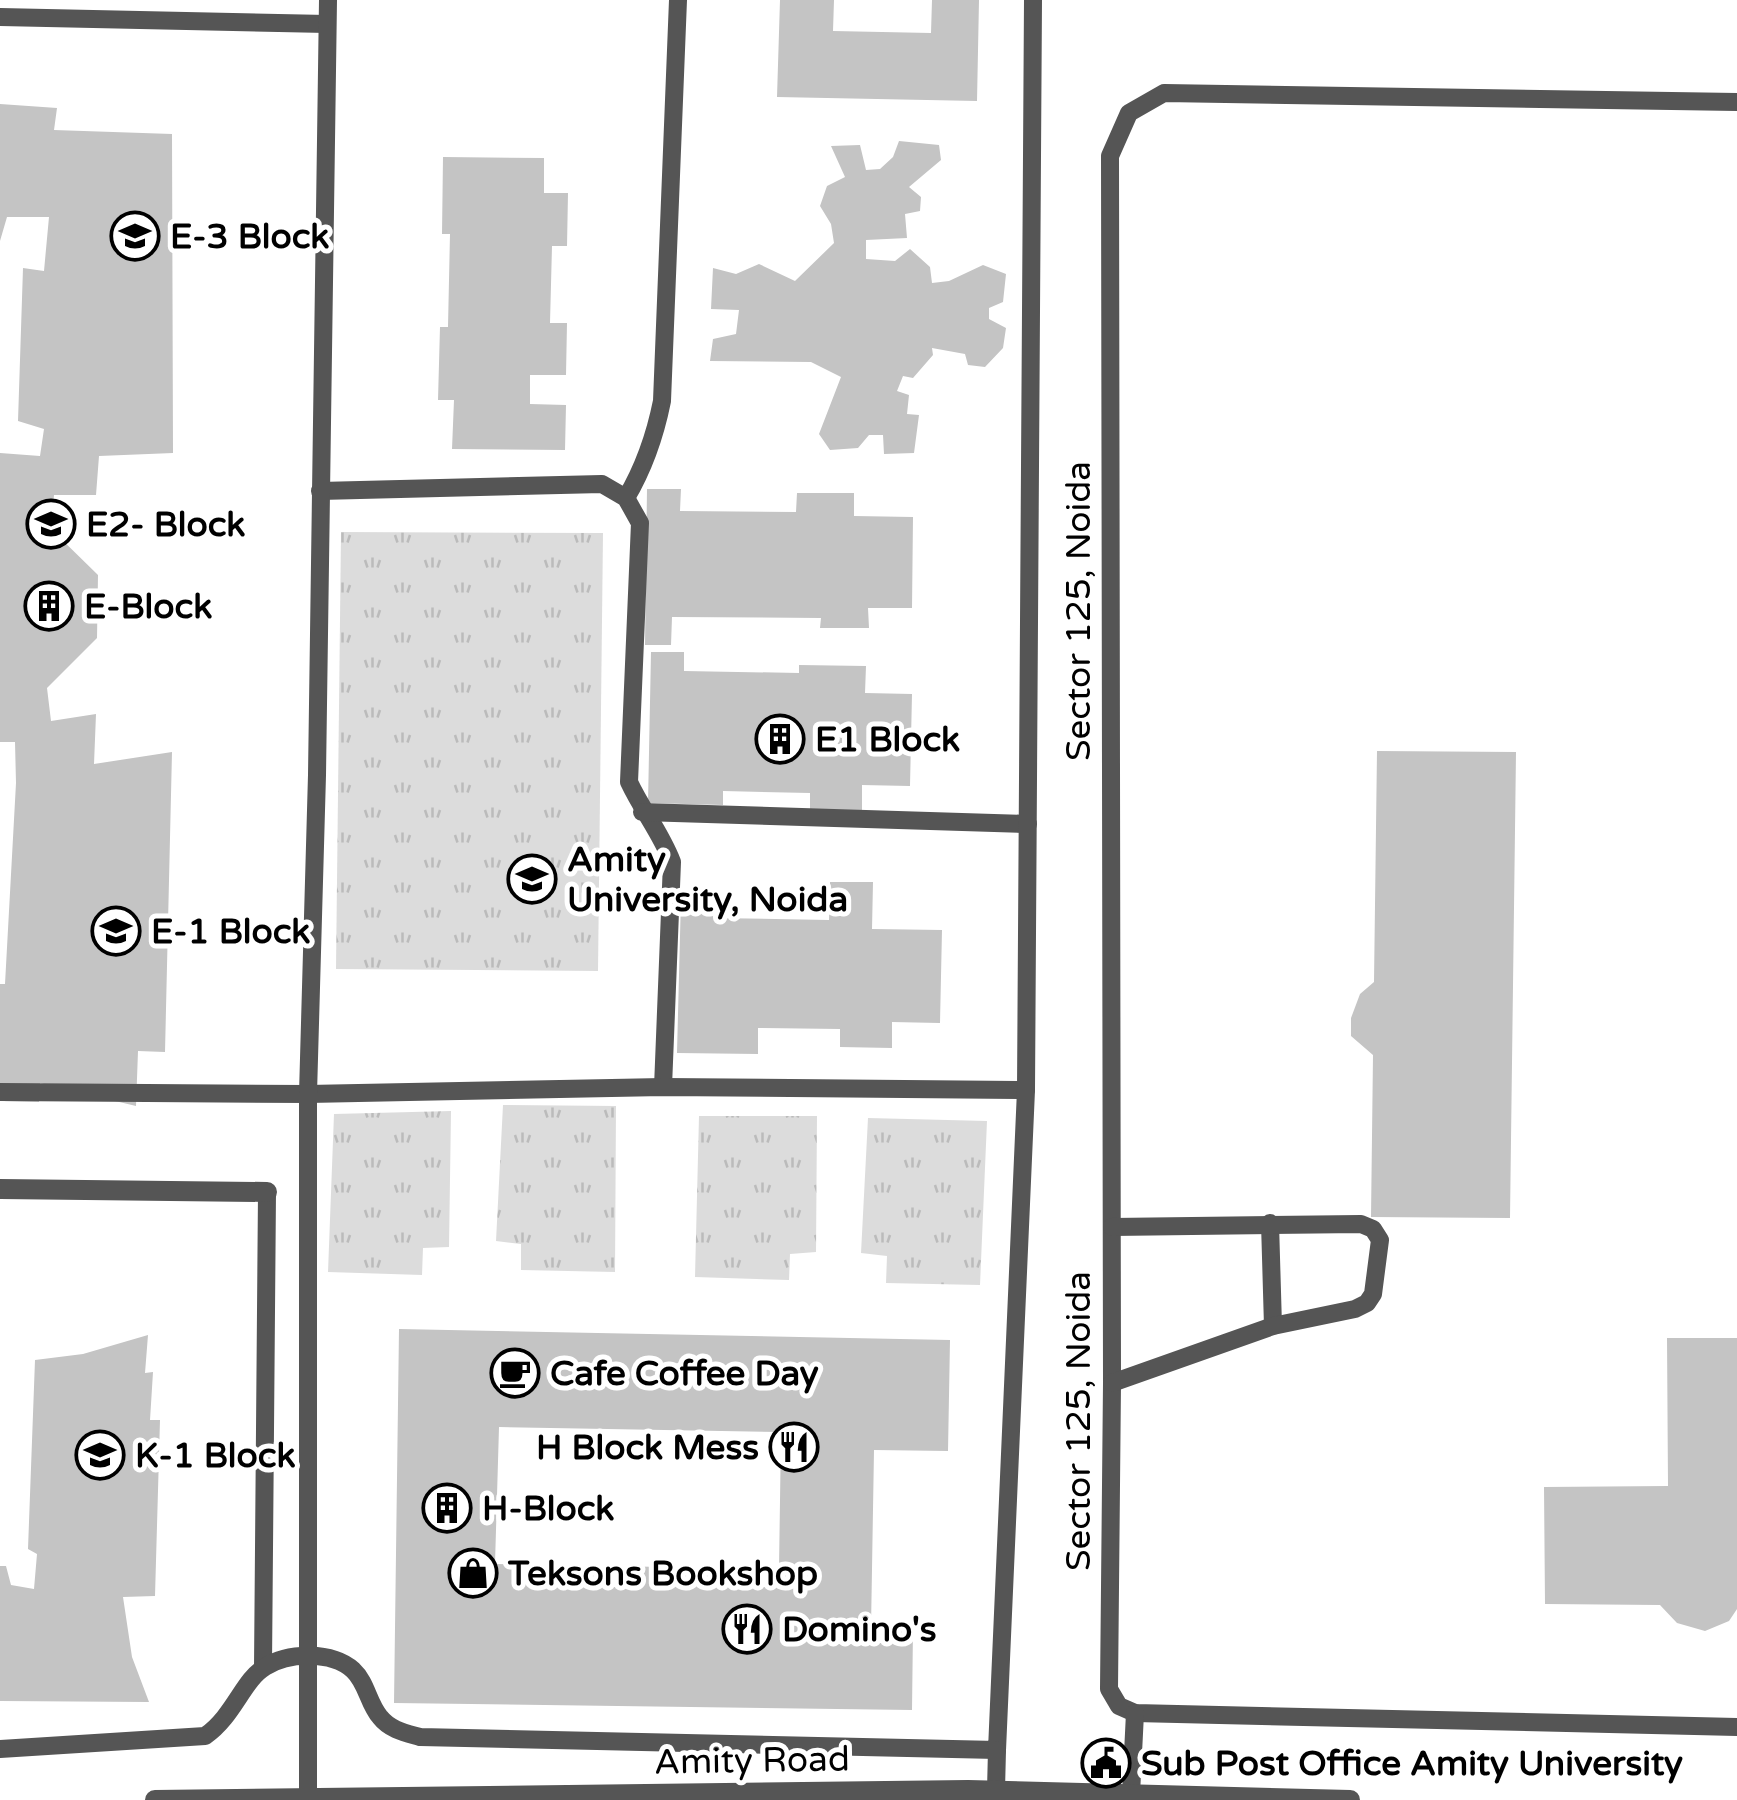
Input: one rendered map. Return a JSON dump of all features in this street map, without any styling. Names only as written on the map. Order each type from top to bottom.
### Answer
[{"type":"street","points":[[0,1188],[267,1192]]},
{"type":"street","name":"Amity Road","points":[[155,1800],[996,1790],[1350,1800]]},
{"type":"lane","points":[[308,1798],[308,1094],[317,776],[328,0]]},
{"type":"lane","points":[[626,498],[655,435],[662,401],[678,0]]},
{"type":"lane","points":[[996,1790],[1026,1090],[1033,0]]},
{"type":"lane","points":[[0,18],[327,24]]},
{"type":"lane","name":"Sector 125, Noida","points":[[1134,1713],[1119,1706],[1109,1689],[1110,156],[1129,113],[1164,93],[1737,102]]},
{"type":"lane","points":[[320,492],[602,484],[626,498],[640,523],[629,782],[642,812],[662,836],[672,862],[663,1087]]},
{"type":"lane","points":[[642,812],[1028,824]]},
{"type":"lane","points":[[0,1092],[308,1094],[663,1087],[1026,1090]]},
{"type":"lane","points":[[263,1668],[267,1192]]},
{"type":"lane","points":[[1270,1223],[1273,1326]]},
{"type":"lane","points":[[1112,1227],[1361,1224],[1373,1228],[1380,1240],[1373,1294],[1367,1303],[1273,1326],[1112,1383]]},
{"type":"lane","points":[[0,1749],[205,1736],[222,1724],[263,1668],[284,1659],[308,1656],[328,1658],[353,1670],[380,1718],[398,1731],[420,1737],[997,1750]]},
{"type":"lane","points":[[1131,1794],[1134,1713],[1737,1727]]},
{"type":"green space","points":[[341,532],[603,533],[598,971],[336,969]]},
{"type":"green space","points":[[503,1105],[616,1106],[615,1272],[521,1270],[521,1244],[496,1241]]},
{"type":"green space","points":[[451,1111],[449,1247],[423,1248],[422,1275],[328,1272],[334,1114]]},
{"type":"green space","points":[[699,1116],[817,1116],[816,1252],[790,1254],[789,1280],[695,1277]]},
{"type":"green space","points":[[868,1118],[987,1121],[980,1285],[886,1283],[887,1256],[861,1253]]},
{"type":"building","points":[[780,0],[834,0],[833,31],[931,33],[932,0],[979,0],[977,101],[777,97]]},
{"type":"building","name":"E-Block","points":[[0,104],[57,108],[54,130],[172,134],[173,453],[99,456],[96,495],[54,495],[51,529],[98,575],[97,638],[47,688],[51,721],[96,714],[94,764],[172,752],[165,1052],[138,1051],[136,1106],[40,1083],[39,1102],[0,1101],[0,984],[5,984],[16,783],[15,742],[0,742],[0,453],[40,456],[44,429],[18,421],[23,268],[44,271],[49,217],[7,217],[0,241]]},
{"type":"building","points":[[899,141],[939,145],[941,160],[909,187],[921,197],[920,211],[905,214],[907,238],[866,240],[866,259],[895,261],[910,249],[930,267],[932,283],[949,281],[983,265],[1006,274],[1003,302],[989,308],[989,319],[1006,328],[1003,348],[985,367],[968,365],[965,354],[932,348],[933,355],[913,378],[903,376],[897,391],[909,395],[907,414],[919,415],[914,453],[884,454],[883,435],[869,435],[858,448],[830,450],[819,434],[841,377],[811,362],[710,361],[713,339],[736,334],[739,310],[711,309],[713,268],[736,274],[759,264],[795,281],[834,243],[831,224],[820,206],[827,186],[845,177],[831,146],[860,145],[866,170],[880,169],[893,157]]},
{"type":"building","points":[[443,157],[544,158],[544,193],[568,193],[567,246],[552,246],[550,323],[567,323],[566,375],[530,375],[530,404],[566,405],[565,450],[452,449],[454,400],[438,400],[440,327],[448,327],[450,234],[442,234]]},
{"type":"building","name":"E1 Block","points":[[647,489],[681,489],[680,511],[796,512],[797,493],[854,493],[854,516],[913,517],[912,608],[868,608],[869,628],[820,628],[821,618],[672,617],[671,645],[645,645]]},
{"type":"building","name":"E1 Block","points":[[651,652],[684,652],[684,671],[799,673],[799,665],[866,666],[865,693],[912,694],[910,786],[862,785],[862,811],[810,810],[810,793],[723,791],[723,805],[648,803]]},
{"type":"building","points":[[1377,751],[1516,752],[1510,1218],[1371,1217],[1373,1055],[1351,1036],[1351,1018],[1360,994],[1374,982]]},
{"type":"building","points":[[830,882],[873,882],[872,929],[942,930],[940,1023],[892,1022],[892,1048],[840,1047],[840,1029],[758,1028],[758,1054],[677,1053],[681,897],[714,897],[714,918],[829,920]]},
{"type":"building","name":"H-Block","points":[[399,1329],[950,1340],[948,1451],[874,1450],[871,1628],[913,1629],[912,1710],[394,1703]],"holes":[[[499,1427],[781,1432],[779,1569],[495,1564]]]},
{"type":"building","points":[[148,1335],[145,1373],[153,1372],[150,1420],[160,1420],[155,1596],[123,1597],[132,1657],[149,1702],[0,1701],[0,1566],[6,1566],[11,1585],[34,1589],[37,1554],[28,1549],[35,1360],[83,1354]]},
{"type":"building","points":[[1667,1338],[1737,1338],[1737,1609],[1729,1621],[1705,1631],[1677,1623],[1660,1605],[1545,1604],[1544,1487],[1668,1486]]},
{"type":"place","name":"E-3 Block","points":[[135,236]]},
{"type":"place","name":"E2- Block","points":[[51,524]]},
{"type":"place","name":"E-Block","points":[[49,606]]},
{"type":"place","name":"E1 Block","points":[[780,739]]},
{"type":"place","name":"Amity University, Noida","points":[[532,879]]},
{"type":"place","name":"E-1 Block","points":[[116,931]]},
{"type":"place","name":"Cafe Coffee Day","points":[[515,1373]]},
{"type":"place","name":"H Block Mess","points":[[794,1447]]},
{"type":"place","name":"K-1 Block","points":[[100,1455]]},
{"type":"place","name":"H-Block","points":[[447,1508]]},
{"type":"place","name":"Teksons Bookshop","points":[[473,1573]]},
{"type":"place","name":"Domino's","points":[[747,1629]]},
{"type":"place","name":"Sub Post Office Amity University","points":[[1106,1763]]}]
